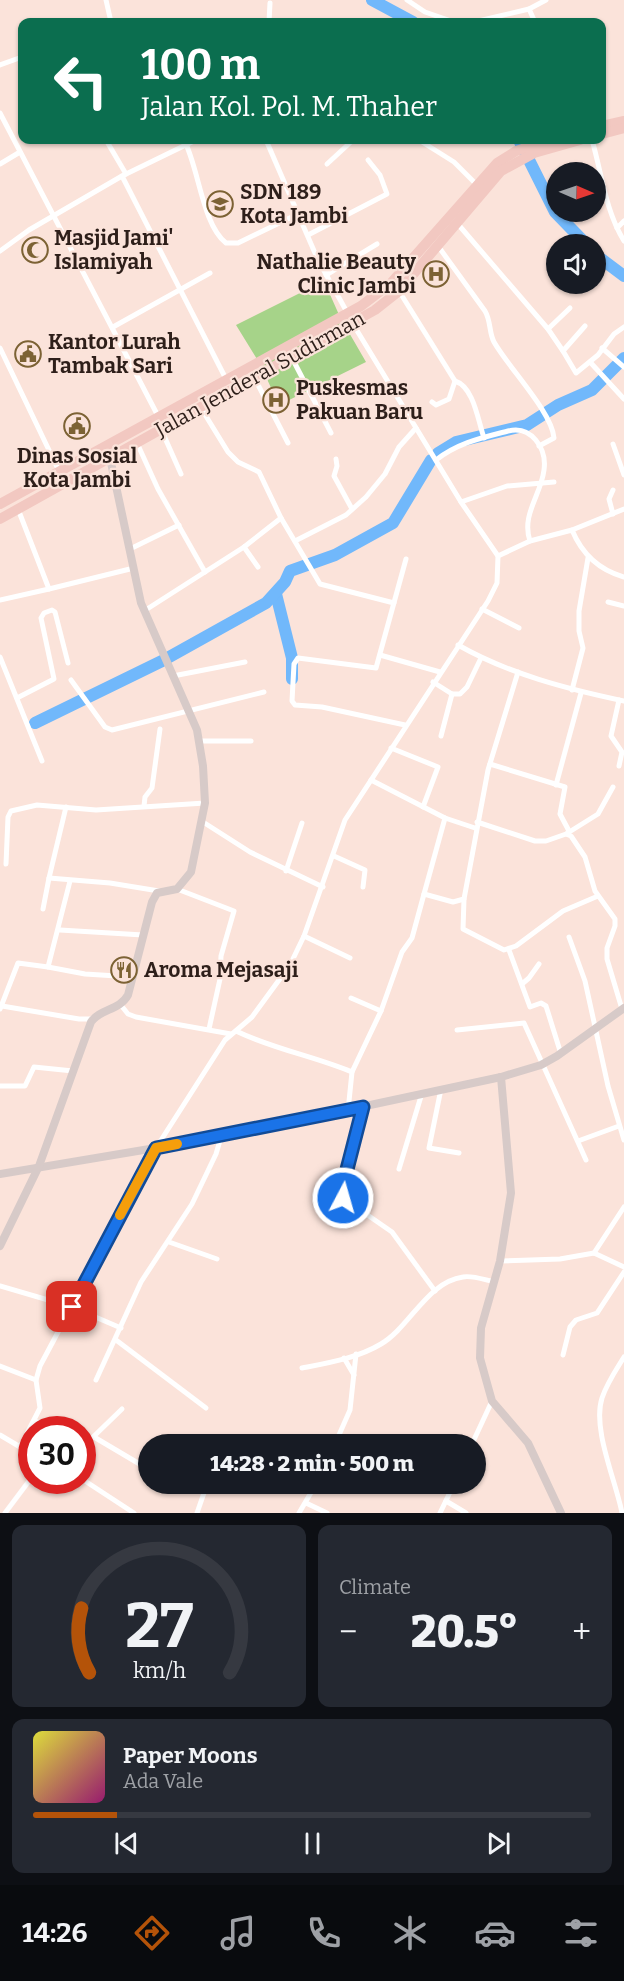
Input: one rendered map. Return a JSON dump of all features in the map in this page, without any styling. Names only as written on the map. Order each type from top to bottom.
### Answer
[{"type":"highway","points":[[606,125],[624,121]]},
{"type":"highway","points":[[606,133],[624,128]]},
{"type":"highway","name":"Jalan Jenderal Sudirman","points":[[0,519],[255,379],[399,291],[456,222],[476,184],[497,164],[542,144]]},
{"type":"highway","name":"Jalan Jenderal Sudirman","points":[[533,149],[559,144]]},
{"type":"highway","name":"Jalan Jenderal Sudirman","points":[[0,504],[278,352],[350,319],[391,283],[467,202],[517,155]]},
{"type":"highway","points":[[278,352],[288,360]]},
{"type":"highway","points":[[28,488],[35,499]]},
{"type":"street","points":[[106,0],[110,18]]},
{"type":"street","points":[[407,0],[425,12],[442,18]]},
{"type":"street","points":[[527,0],[533,18]]},
{"type":"street","points":[[491,18],[530,9],[546,0]]},
{"type":"street","points":[[269,18],[270,3]]},
{"type":"street","points":[[0,65],[18,58]]},
{"type":"street","points":[[0,112],[158,416]]},
{"type":"street","points":[[108,144],[227,381]]},
{"type":"street","points":[[0,251],[54,216],[181,144]]},
{"type":"street","points":[[186,144],[212,221],[226,243],[238,243],[298,214]]},
{"type":"street","points":[[36,1416],[41,1405],[36,1380],[40,1366],[156,1148],[234,1033],[252,1017],[278,984],[304,936],[345,820],[496,584],[498,556],[461,502],[350,319],[326,275],[268,144]]},
{"type":"street","points":[[327,164],[349,144]]},
{"type":"street","points":[[425,144],[454,162],[476,184]]},
{"type":"street","points":[[593,144],[613,221],[624,241]]},
{"type":"street","points":[[0,164],[20,152]]},
{"type":"street","points":[[308,235],[387,194],[380,175],[368,160]]},
{"type":"street","points":[[617,228],[624,221]]},
{"type":"street","points":[[456,222],[548,329],[575,373],[590,362],[614,334],[624,327]]},
{"type":"street","points":[[326,275],[377,244]]},
{"type":"street","points":[[438,246],[485,311],[490,321],[492,339],[548,421],[554,438],[539,446]]},
{"type":"street","points":[[113,327],[210,273]]},
{"type":"street","points":[[399,291],[455,381],[463,383],[483,435]]},
{"type":"street","points":[[548,329],[570,308]]},
{"type":"street","points":[[563,351],[585,326]]},
{"type":"street","points":[[0,348],[59,471]]},
{"type":"street","points":[[602,348],[622,365]]},
{"type":"street","points":[[288,360],[331,433]]},
{"type":"street","points":[[0,366],[8,362]]},
{"type":"street","points":[[590,362],[623,396]]},
{"type":"street","points":[[255,379],[288,442]]},
{"type":"street","points":[[432,402],[436,405],[448,399],[455,381]]},
{"type":"street","points":[[201,408],[228,452],[238,462],[259,472],[281,519],[322,586],[394,603]]},
{"type":"street","points":[[295,541],[352,509],[377,485],[394,454],[416,428]]},
{"type":"street","points":[[161,429],[181,474]]},
{"type":"street","points":[[436,460],[452,448],[483,435],[520,429],[530,434],[539,446],[544,470],[530,511],[528,525],[530,541]]},
{"type":"street","points":[[137,442],[158,489],[205,572]]},
{"type":"street","points":[[613,444],[624,475]]},
{"type":"street","points":[[110,458],[144,610],[200,741],[205,803],[203,822],[189,876],[177,889]]},
{"type":"street","points":[[336,459],[338,466],[334,476],[352,509]]},
{"type":"street","points":[[461,502],[507,486],[554,482]]},
{"type":"street","points":[[613,490],[609,499],[613,514]]},
{"type":"street","points":[[18,509],[49,589]]},
{"type":"street","points":[[498,556],[530,541],[572,530],[624,509]]},
{"type":"street","points":[[144,610],[243,547],[281,519]]},
{"type":"street","points":[[130,549],[178,525]]},
{"type":"street","points":[[572,530],[588,558],[605,570],[624,577]]},
{"type":"street","points":[[243,547],[258,567]]},
{"type":"street","points":[[572,690],[583,648],[579,631],[579,611],[588,558]]},
{"type":"street","points":[[405,725],[293,703],[297,658],[373,670],[380,655],[406,559]]},
{"type":"street","points":[[0,600],[134,568]]},
{"type":"street","points":[[608,602],[624,606]]},
{"type":"street","points":[[482,609],[519,628]]},
{"type":"street","points":[[17,698],[54,679],[40,618],[44,613],[52,610],[55,612],[68,663]]},
{"type":"street","points":[[458,645],[482,658],[518,672],[581,693],[621,700],[611,736],[622,753],[619,766]]},
{"type":"street","points":[[380,655],[440,672]]},
{"type":"street","points":[[0,657],[42,761]]},
{"type":"street","points":[[434,682],[452,694],[463,692],[482,658]]},
{"type":"street","points":[[173,676],[245,662]]},
{"type":"street","points":[[509,950],[494,946],[463,929],[464,898],[476,825],[490,764],[518,672]]},
{"type":"street","points":[[71,680],[88,700],[105,727],[112,729],[264,692]]},
{"type":"street","points":[[556,785],[581,693]]},
{"type":"street","points":[[441,736],[452,694]]},
{"type":"street","points":[[144,806],[145,797],[152,788],[160,729]]},
{"type":"street","points":[[200,741],[251,741]]},
{"type":"street","points":[[391,748],[438,767],[423,807]]},
{"type":"street","points":[[0,1174],[220,1137],[501,1077],[541,1065],[561,1054],[623,1008],[607,959],[607,948],[616,922],[592,885],[585,857],[568,833],[560,814],[566,789],[490,764]]},
{"type":"street","points":[[371,780],[445,818],[540,842],[568,833],[598,814],[613,787]]},
{"type":"street","points":[[6,864],[10,811],[37,805],[96,810],[205,803]]},
{"type":"street","points":[[43,909],[66,807]]},
{"type":"street","points":[[348,1111],[352,1072],[381,1011],[402,952],[414,932],[445,818]]},
{"type":"street","points":[[203,822],[286,871],[323,887]]},
{"type":"street","points":[[286,871],[302,823]]},
{"type":"street","points":[[334,856],[365,870],[363,887]]},
{"type":"street","points":[[49,878],[110,883],[162,892]]},
{"type":"street","points":[[48,967],[60,930],[70,881]]},
{"type":"street","points":[[133,977],[85,974],[19,963],[1,1008],[79,1019],[93,1018],[120,1004],[128,995],[133,977],[143,935],[152,902],[157,893],[177,889],[234,911],[221,956],[220,979],[209,1029]]},
{"type":"street","points":[[424,894],[453,903],[464,898]]},
{"type":"street","points":[[509,950],[563,911],[598,896]]},
{"type":"street","points":[[60,930],[143,935]]},
{"type":"street","points":[[304,936],[350,958]]},
{"type":"street","points":[[569,937],[581,965],[624,1140]]},
{"type":"street","points":[[509,950],[530,1007],[541,1003],[546,1006],[561,1054]]},
{"type":"street","points":[[522,984],[539,964]]},
{"type":"street","points":[[351,998],[381,1011]]},
{"type":"street","points":[[120,1004],[128,1014],[136,1017],[234,1033],[303,1053],[352,1072]]},
{"type":"street","points":[[0,1246],[39,1166],[93,1018]]},
{"type":"street","points":[[457,1030],[524,1023],[541,1065],[586,1160]]},
{"type":"street","points":[[0,1086],[25,1086],[34,1067],[73,1071]]},
{"type":"street","points":[[501,1077],[511,1193],[500,1261],[484,1312],[480,1341],[484,1377],[492,1401],[528,1443],[561,1513]]},
{"type":"street","points":[[441,1089],[429,1148],[459,1153]]},
{"type":"street","points":[[399,1169],[422,1093]]},
{"type":"street","points":[[363,1107],[344,1181],[343,1198],[392,1232],[435,1292]]},
{"type":"street","points":[[578,1141],[619,1126]]},
{"type":"street","points":[[96,1380],[141,1282],[169,1242],[192,1203],[216,1154],[220,1137]]},
{"type":"street","points":[[594,1254],[624,1207]]},
{"type":"street","points":[[169,1242],[217,1259]]},
{"type":"street","points":[[500,1261],[560,1259],[594,1254],[624,1267]]},
{"type":"street","points":[[563,1354],[570,1327],[576,1320],[597,1313],[624,1272]]},
{"type":"street","points":[[302,1368],[344,1358],[386,1341],[444,1284],[464,1276],[495,1282]]},
{"type":"street","points":[[0,1286],[72,1307],[121,1328]]},
{"type":"street","points":[[116,1340],[206,1408]]},
{"type":"street","points":[[339,1434],[350,1410],[356,1354]]},
{"type":"street","points":[[622,1513],[604,1445],[600,1407],[612,1376],[624,1357]]},
{"type":"street","points":[[344,1358],[354,1377]]},
{"type":"street","points":[[0,1366],[36,1380]]},
{"type":"street","points":[[477,1434],[492,1401]]},
{"type":"street","points":[[96,1435],[122,1409]]},
{"type":"street","points":[[0,1435],[18,1446]]},
{"type":"street","points":[[96,1438],[138,1463]]},
{"type":"street","points":[[96,1488],[134,1513]]},
{"type":"street","points":[[2,1513],[18,1494]]},
{"type":"street","points":[[197,1513],[204,1494]]},
{"type":"street","points":[[299,1513],[311,1494]]},
{"type":"street","points":[[441,1513],[449,1494]]},
{"type":"street","points":[[446,1501],[466,1513]]},
{"type":"street","points":[[306,1503],[327,1513]]},
{"type":"green space","points":[[324,281],[340,317],[366,362],[279,405],[260,364],[236,325]]},
{"type":"waterway","points":[[372,0],[406,18]]},
{"type":"waterway","points":[[521,144],[555,212],[576,234]]},
{"type":"waterway","points":[[606,262],[624,276]]},
{"type":"waterway","points":[[438,453],[456,442],[527,425],[558,405],[592,390],[624,358]]},
{"type":"waterway","points":[[35,723],[162,661],[266,603],[285,582],[290,571],[335,555],[393,523],[431,460]]},
{"type":"waterway","points":[[276,594],[292,658],[292,679]]},
{"type":"slow traffic","points":[[120,1215],[156,1148],[177,1144]]},
{"type":"place","name":"SDN 189 Kota Jambi","points":[[220,204]]},
{"type":"place","name":"Masjid Jami' Islamiyah","points":[[35,250]]},
{"type":"place","name":"Nathalie Beauty Clinic Jambi","points":[[436,274]]},
{"type":"place","name":"Kantor Lurah Tambak Sari","points":[[28,354]]},
{"type":"place","name":"Puskesmas Pakuan Baru","points":[[276,400]]},
{"type":"place","name":"Dinas Sosial Kota Jambi","points":[[77,426]]},
{"type":"place","name":"Aroma Mejasaji","points":[[124,970]]},
{"type":"route","points":[[72,1307],[100,1250],[156,1148],[363,1107],[344,1181],[343,1198]]}]
